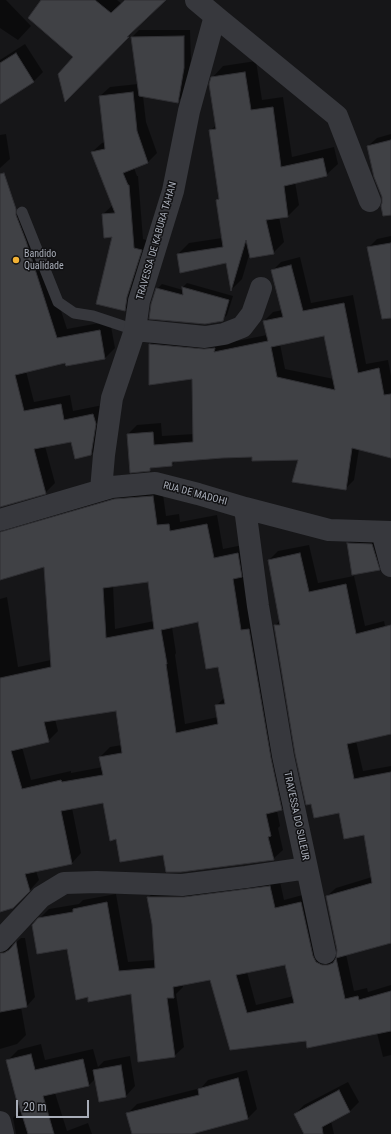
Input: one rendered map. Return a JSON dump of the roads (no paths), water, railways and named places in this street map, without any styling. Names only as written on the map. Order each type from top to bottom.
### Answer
[{"type":"street","points":[[196,0],[336,116],[370,202]]},
{"type":"street","name":"TRAVESSA DE KABURA TAHAN","points":[[101,490],[112,398],[134,330],[139,301],[173,191],[189,111],[215,16]]},
{"type":"street","points":[[134,330],[205,337],[224,334],[242,327],[252,314],[261,288]]},
{"type":"street","name":"RUA DE MADOHI","points":[[0,520],[112,487],[155,483],[329,530],[386,532]]},
{"type":"street","name":"TRAVESSA DO SULEUR","points":[[0,941],[41,897],[64,883],[97,882],[182,885],[307,868],[282,749],[258,606],[245,508]]},
{"type":"street","points":[[386,532],[391,566]]},
{"type":"street","points":[[307,868],[325,953]]},
{"type":"street","points":[[0,1122],[3,1134]]},
{"type":"lane","points":[[22,212],[58,302],[74,313],[93,316],[134,330]]},
{"type":"place","name":"Bandido Qualidade","points":[[16,260]]}]
